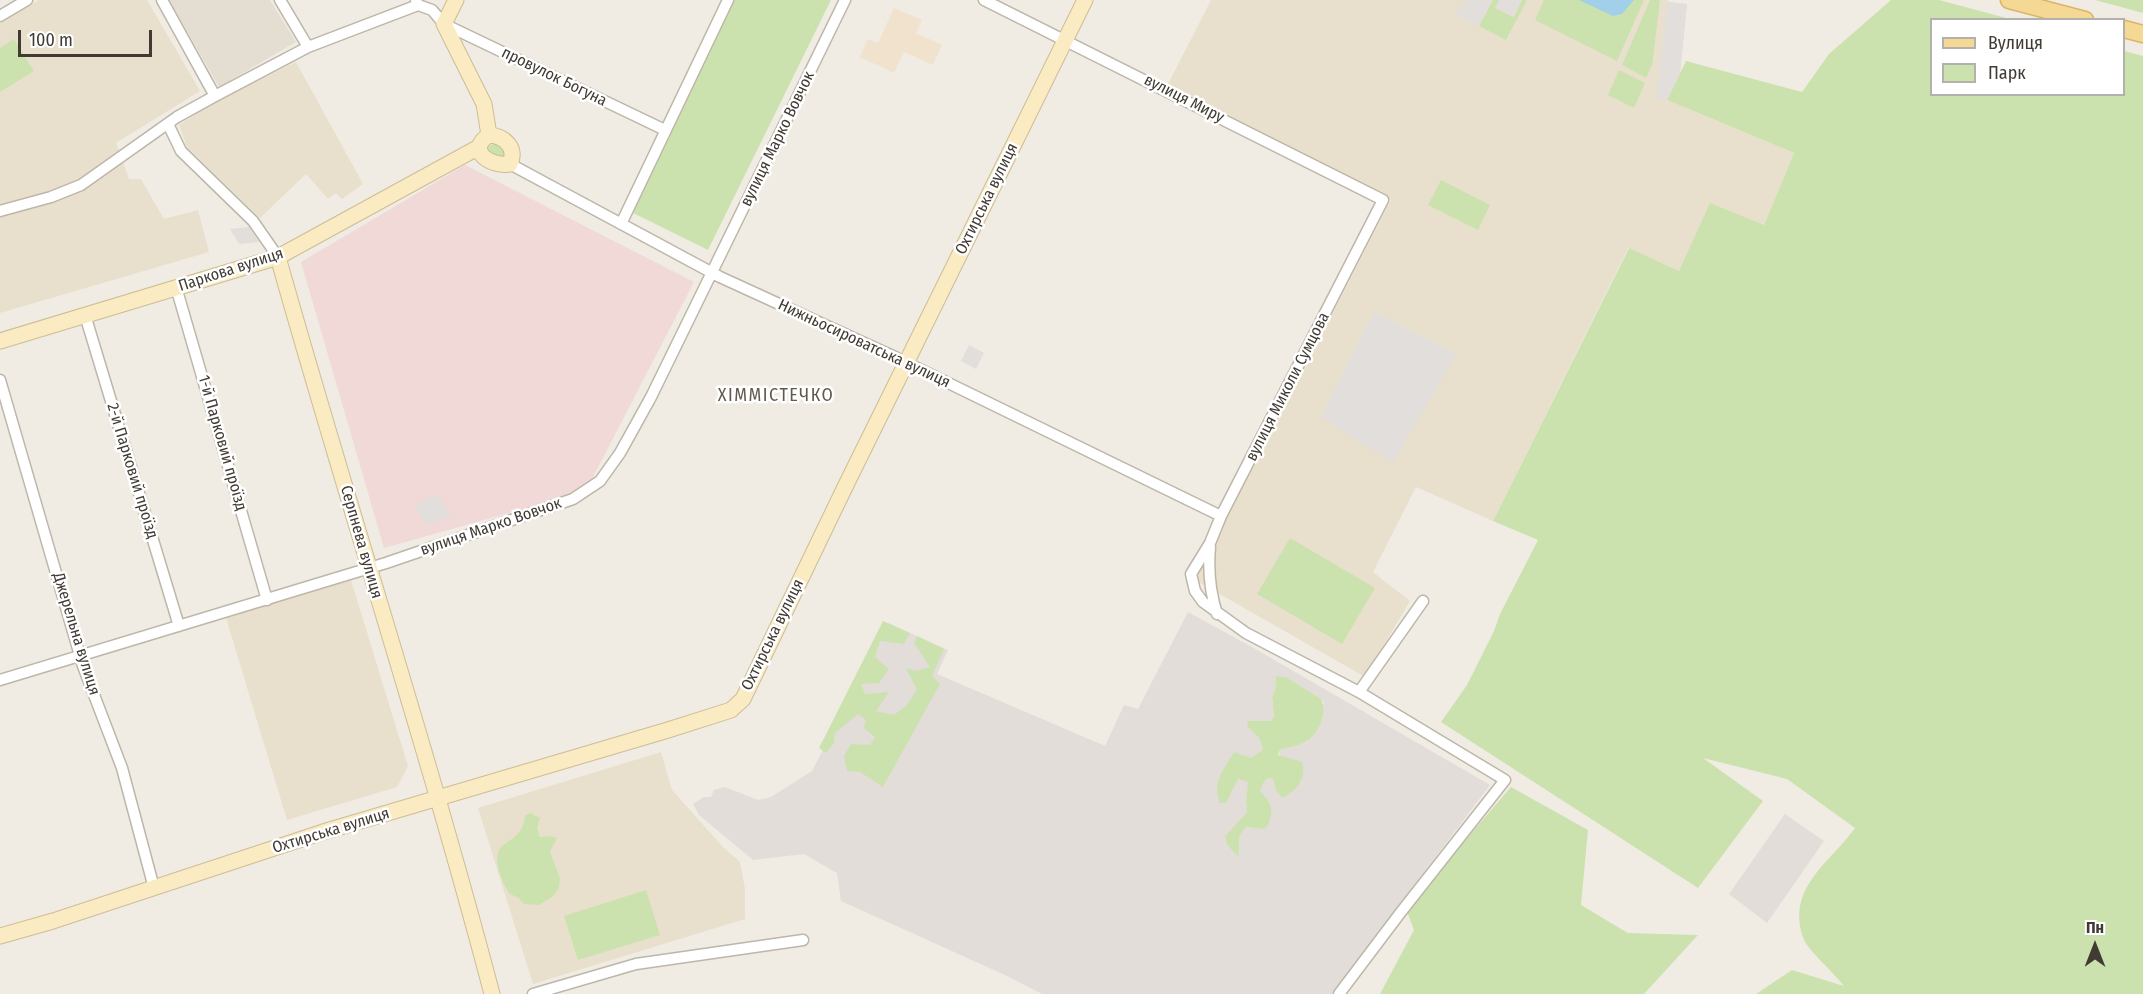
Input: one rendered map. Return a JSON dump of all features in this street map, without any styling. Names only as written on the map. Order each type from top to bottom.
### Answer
[{"type":"main road","points":[[456,0],[444,24],[484,104],[484,141],[498,136],[510,145],[513,152],[510,164]]},
{"type":"main road","name":"Охтирська вулиця","points":[[0,936],[323,832],[731,710],[742,699],[1085,0]]},
{"type":"main road","points":[[2009,0],[2077,18]]},
{"type":"main road","points":[[2125,29],[2143,34]]},
{"type":"main road","name":"Нижньосироватська вулиця","points":[[484,141],[480,153],[485,158],[495,164],[510,164]]},
{"type":"main road","name":"Паркова вулиця","points":[[0,341],[278,257],[484,141]]},
{"type":"main road","name":"Серпнева вулиця","points":[[278,257],[437,798],[492,994]]},
{"type":"street","points":[[0,16],[27,0]]},
{"type":"street","points":[[162,0],[215,96]]},
{"type":"street","points":[[280,0],[308,47]]},
{"type":"street","points":[[621,224],[728,0]]},
{"type":"street","name":"вулиця Марко Вовчок","points":[[0,680],[267,600],[564,503],[600,481],[620,453],[651,397],[845,0]]},
{"type":"street","name":"вулиця Миру","points":[[984,0],[1383,200]]},
{"type":"street","points":[[0,211],[51,197],[81,185],[177,117],[308,47],[417,2],[432,10],[444,24]]},
{"type":"street","name":"провулок Богуна","points":[[444,24],[665,130]]},
{"type":"street","name":"Серпнева вулиця","points":[[168,124],[181,151],[253,221],[278,257]]},
{"type":"street","name":"Нижньосироватська вулиця","points":[[510,164],[713,274],[906,362],[1221,516]]},
{"type":"street","name":"вулиця Миколи Сумцова","points":[[1217,614],[1203,602],[1195,591],[1191,574],[1210,543],[1221,516],[1383,200]]},
{"type":"street","name":"1-й Парковий проїзд","points":[[176,287],[267,600]]},
{"type":"street","name":"2-й Парковий проїзд","points":[[85,315],[179,626]]},
{"type":"street","name":"Джерельна вулиця","points":[[0,380],[82,656],[83,666],[122,768],[154,888]]},
{"type":"street","points":[[1210,543],[1212,598],[1217,614],[1246,633],[1359,692],[1505,780],[1339,994]]},
{"type":"street","points":[[1359,692],[1423,601]]},
{"type":"street","points":[[533,994],[636,964],[803,940]]},
{"type":"shaded area","points":[[39,0],[147,0],[200,91],[116,143],[129,179],[141,179],[164,219],[198,210],[209,252],[0,313],[0,23]]},
{"type":"shaded area","points":[[169,0],[270,0],[296,42],[219,87]]},
{"type":"shaded area","points":[[1211,0],[1668,0],[1687,4],[1680,73],[1667,100],[1794,153],[1764,225],[1679,271],[1628,248],[1493,521],[1416,487],[1373,572],[1410,601],[1365,677],[1195,580],[1391,200],[1167,86]]},
{"type":"shaded area","points":[[1468,0],[1492,0],[1479,26],[1455,14]]},
{"type":"shaded area","points":[[1499,0],[1522,0],[1514,17],[1495,8]]},
{"type":"shaded area","points":[[1668,2],[1687,4],[1680,73],[1667,100],[1656,99]]},
{"type":"shaded area","points":[[894,8],[922,20],[916,33],[942,45],[933,65],[904,52],[894,73],[860,57],[868,39],[878,43]]},
{"type":"shaded area","points":[[296,62],[363,184],[342,199],[336,193],[328,199],[306,174],[260,218],[187,147],[179,125],[218,100]]},
{"type":"shaded area","points":[[465,165],[694,282],[592,479],[575,491],[538,505],[384,548],[301,262]]},
{"type":"shaded area","points":[[249,227],[259,242],[239,244],[230,229]]},
{"type":"shaded area","points":[[1374,312],[1456,354],[1393,463],[1321,417]]},
{"type":"shaded area","points":[[969,345],[984,353],[976,369],[961,361]]},
{"type":"shaded area","points":[[437,494],[451,517],[427,525],[414,505]]},
{"type":"shaded area","points":[[351,580],[408,766],[397,787],[287,820],[226,618]]},
{"type":"shaded area","points":[[1188,612],[1490,785],[1332,994],[1042,994],[841,901],[837,873],[804,854],[753,860],[699,815],[693,804],[704,797],[711,797],[714,790],[725,787],[758,800],[771,797],[812,771],[888,623],[948,650],[937,674],[1105,746],[1124,705],[1138,709]],"holes":[[[1276,676],[1286,677],[1320,698],[1324,703],[1307,742],[1280,750],[1276,790],[1274,779],[1268,778],[1260,791],[1262,829],[1246,827],[1242,830],[1238,857],[1227,845],[1225,836],[1247,812],[1249,781],[1238,779],[1251,758],[1263,749],[1259,738],[1248,726],[1248,722],[1270,721],[1274,717],[1272,696],[1275,692]]]},
{"type":"shaded area","points":[[661,752],[672,790],[723,847],[740,862],[745,889],[745,919],[533,984],[478,808]]},
{"type":"shaded area","points":[[1785,814],[1824,841],[1767,923],[1729,894]]},
{"type":"green space","points":[[733,0],[831,0],[708,250],[629,211]]},
{"type":"green space","points":[[1493,0],[1499,0],[1496,8],[1513,17],[1522,0],[1527,0],[1506,40],[1479,26]]},
{"type":"green space","points":[[1544,0],[1644,0],[1617,61],[1535,20]]},
{"type":"green space","points":[[1650,0],[1660,0],[1652,65],[1646,78],[1622,65]]},
{"type":"green space","points":[[1891,0],[1939,0],[2006,18],[1930,18],[1930,96],[2125,96],[2125,51],[2143,56],[2143,994],[1756,994],[1792,970],[1844,986],[1804,940],[1800,922],[1800,906],[1813,878],[1855,828],[1787,779],[1703,758],[1763,801],[1698,888],[1441,722],[1467,685],[1538,540],[1493,521],[1629,248],[1679,271],[1710,203],[1764,225],[1794,153],[1667,100],[1686,61],[1802,92],[1829,54]]},
{"type":"green space","points":[[2095,0],[2143,0],[2143,13]]},
{"type":"green space","points":[[14,39],[34,71],[0,92],[0,48]]},
{"type":"green space","points":[[1619,70],[1645,83],[1634,108],[1608,95]]},
{"type":"green space","points":[[496,142],[500,143],[505,160],[488,152],[487,147]]},
{"type":"green space","points":[[1441,180],[1490,205],[1478,230],[1428,205]]},
{"type":"green space","points":[[1290,538],[1375,588],[1342,644],[1257,594]]},
{"type":"green space","points":[[883,621],[910,633],[904,644],[880,641],[875,657],[889,669],[879,683],[861,684],[865,694],[889,692],[876,711],[894,715],[906,706],[917,690],[906,668],[917,671],[930,667],[914,643],[917,636],[944,649],[932,676],[940,684],[883,787],[860,772],[847,771],[844,756],[851,744],[870,745],[875,737],[864,728],[866,720],[858,714],[835,733],[834,743],[826,753],[819,748]]},
{"type":"green space","points":[[1276,676],[1286,677],[1320,698],[1323,703],[1323,715],[1319,727],[1307,741],[1280,750],[1278,755],[1302,762],[1302,779],[1292,792],[1282,798],[1276,790],[1273,779],[1268,778],[1264,782],[1260,791],[1271,808],[1271,816],[1267,827],[1262,829],[1246,827],[1243,830],[1239,841],[1239,858],[1227,845],[1225,836],[1247,812],[1248,782],[1238,779],[1226,803],[1220,803],[1218,782],[1234,752],[1251,758],[1263,749],[1259,738],[1247,726],[1248,721],[1270,721],[1274,717],[1272,696],[1275,691]]},
{"type":"green space","points":[[1511,787],[1588,830],[1581,905],[1628,933],[1698,935],[1644,994],[1380,994],[1414,930],[1406,909]]},
{"type":"green space","points":[[530,813],[540,818],[537,828],[540,837],[557,838],[550,852],[560,878],[559,889],[552,897],[539,905],[524,904],[519,898],[510,894],[501,877],[497,862],[499,850],[518,834],[525,816]]},
{"type":"green space","points":[[646,890],[660,935],[578,960],[564,916]]},
{"type":"water","points":[[1579,0],[1634,0],[1622,14],[1613,16]]},
{"type":"district","name":"ХІММІСТЕЧКО","points":[[776,396]]}]
